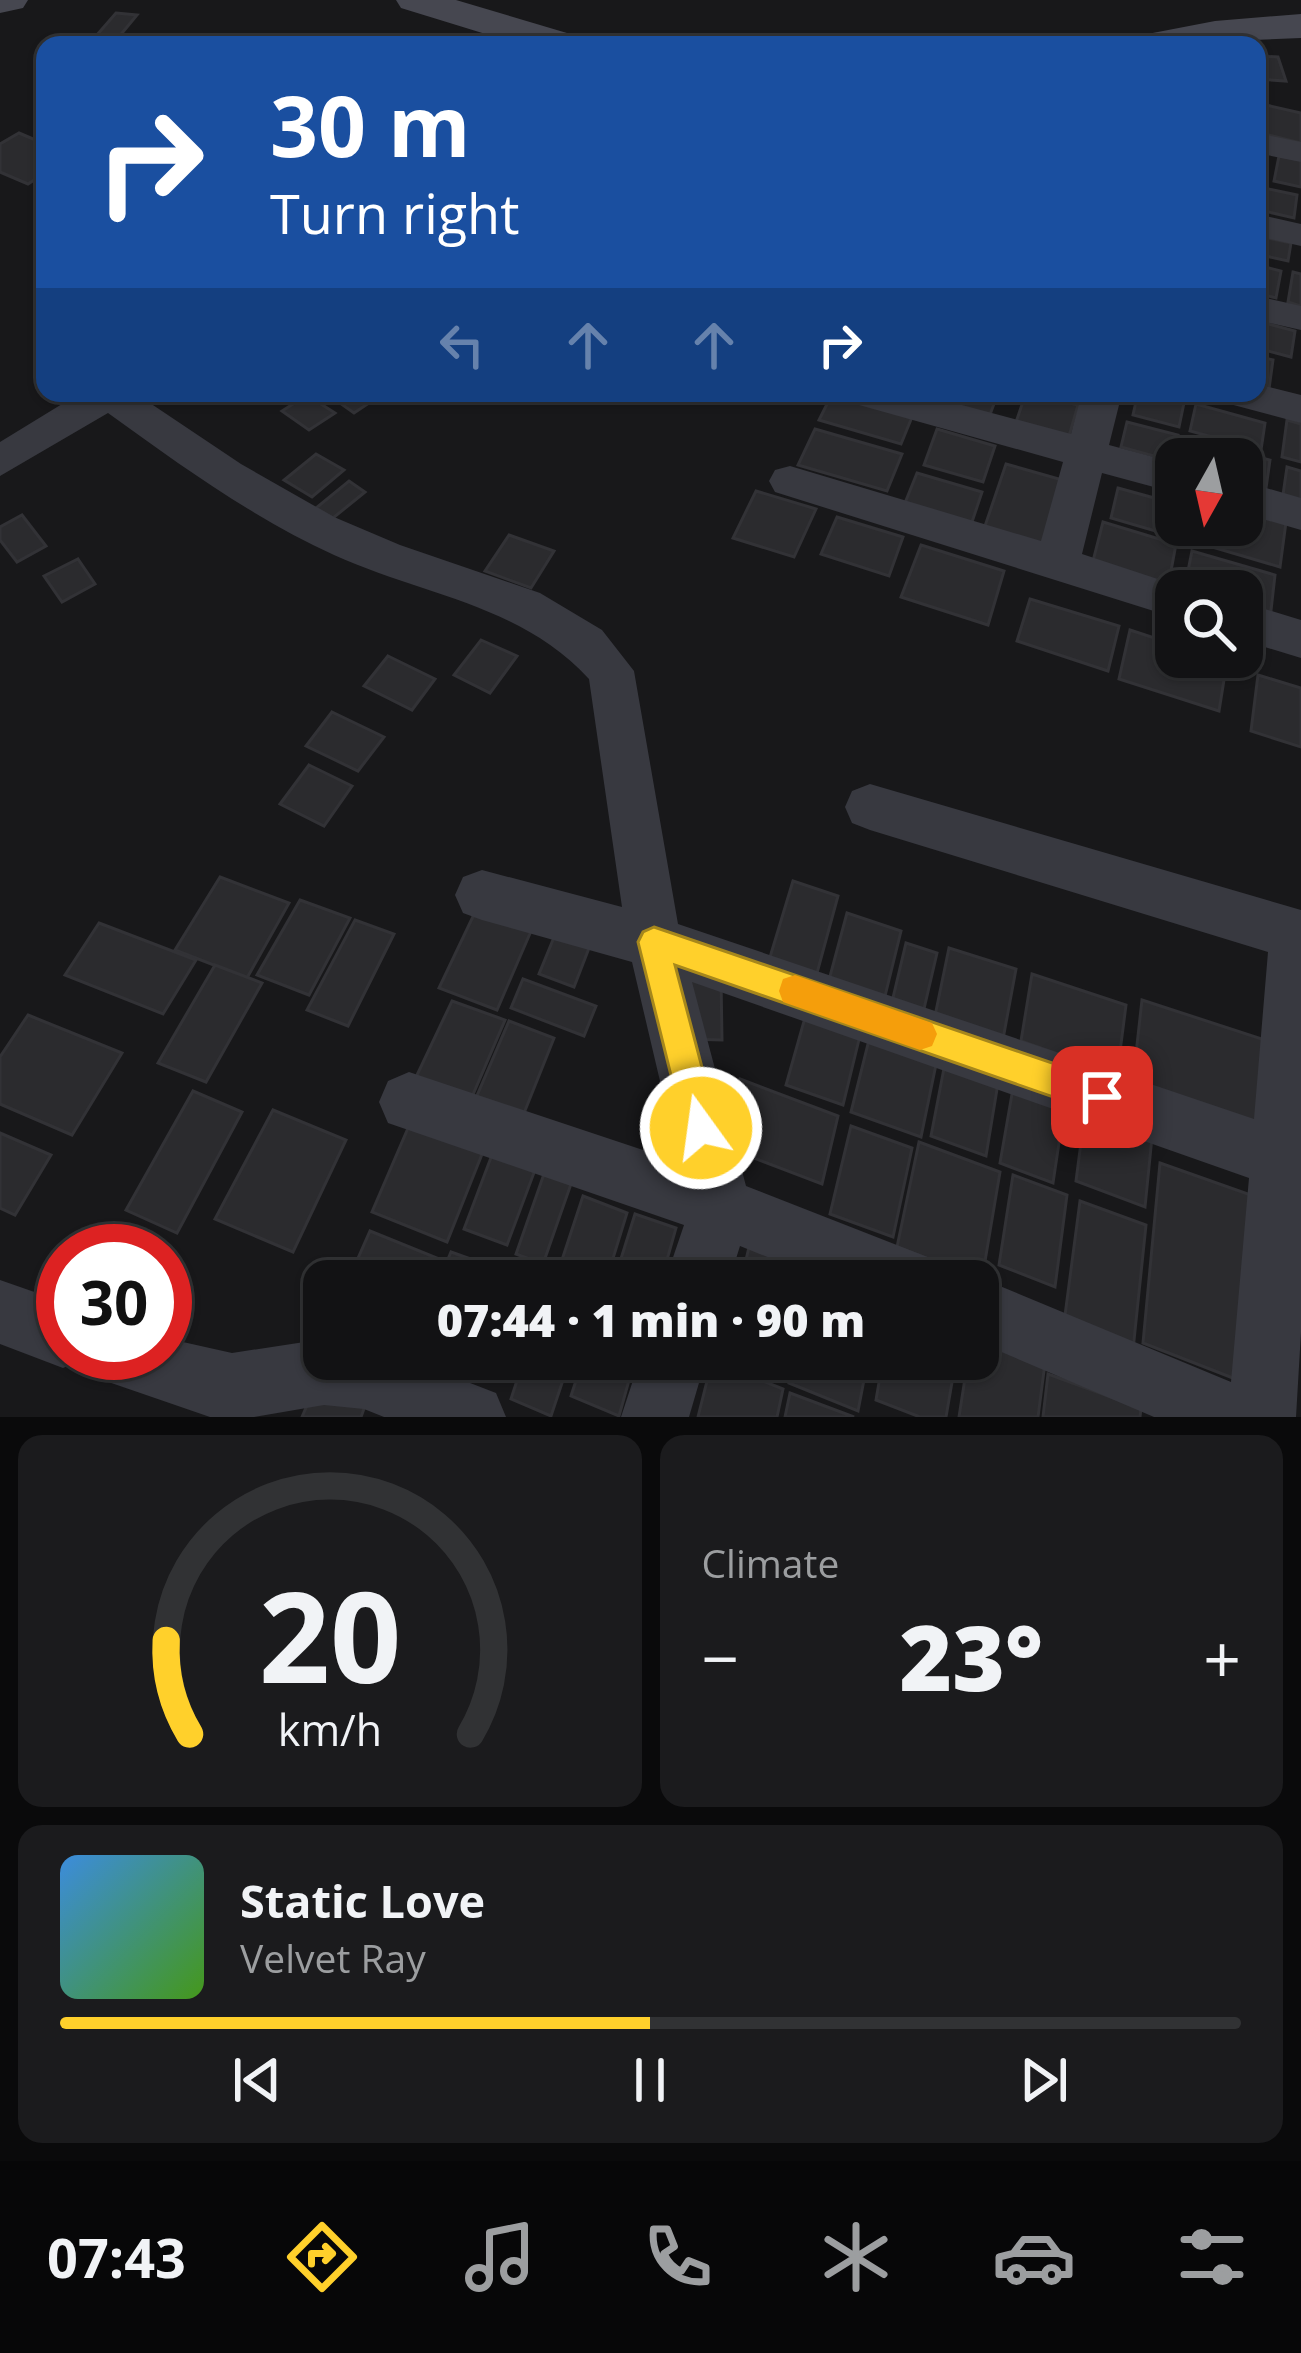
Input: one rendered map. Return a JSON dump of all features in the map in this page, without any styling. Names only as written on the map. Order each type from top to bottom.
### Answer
[{"type":"street","points":[[415,0],[533,36]]},
{"type":"street","points":[[1198,36],[1301,26]]},
{"type":"street","points":[[1266,145],[1301,152]]},
{"type":"street","points":[[1266,227],[1301,235]]},
{"type":"street","points":[[1266,310],[1301,318]]},
{"type":"street","points":[[1266,400],[1301,409]]},
{"type":"street","points":[[0,461],[95,402]]},
{"type":"street","points":[[121,402],[179,444],[334,535],[538,611],[598,654],[611,671],[654,942],[721,1207],[705,1260]]},
{"type":"street","points":[[899,402],[1155,472]]},
{"type":"street","points":[[1057,564],[1100,402]]},
{"type":"street","points":[[790,481],[1155,594]]},
{"type":"street","points":[[1263,503],[1301,514]]},
{"type":"street","points":[[1263,627],[1301,639]]},
{"type":"street","points":[[870,807],[1299,936],[1291,1162],[1262,1417]]},
{"type":"street","points":[[482,895],[654,942],[1291,1162]]},
{"type":"street","points":[[409,1102],[721,1207],[854,1260]]},
{"type":"street","points":[[1,1312],[36,1325]]},
{"type":"street","points":[[999,1319],[1234,1417]]},
{"type":"street","points":[[189,1380],[232,1387],[324,1372],[364,1376],[472,1417]]},
{"type":"street","points":[[655,1417],[666,1380]]},
{"type":"building","points":[[116,13],[137,15],[120,36],[96,36]]},
{"type":"building","points":[[1266,56],[1278,57],[1286,81],[1266,80]]},
{"type":"building","points":[[1266,105],[1301,113],[1301,143],[1266,134]]},
{"type":"building","points":[[19,133],[36,140],[36,179],[28,184],[0,172],[0,144]]},
{"type":"building","points":[[1279,156],[1301,160],[1301,187],[1274,181]]},
{"type":"building","points":[[1266,188],[1297,195],[1294,218],[1266,211]]},
{"type":"building","points":[[1266,238],[1291,243],[1288,261],[1266,256]]},
{"type":"building","points":[[1266,267],[1281,271],[1276,298],[1266,295]]},
{"type":"building","points":[[1293,272],[1301,274],[1301,306],[1288,302]]},
{"type":"building","points":[[1266,323],[1295,331],[1291,357],[1266,350]]},
{"type":"building","points":[[1266,358],[1273,360],[1266,388]]},
{"type":"building","points":[[296,402],[318,402],[335,413],[309,430],[282,411]]},
{"type":"building","points":[[339,402],[370,402],[354,413]]},
{"type":"building","points":[[828,402],[860,402],[912,417],[901,444],[819,420]]},
{"type":"building","points":[[928,402],[995,402],[988,420]]},
{"type":"building","points":[[1023,402],[1078,405],[1067,443],[1014,428]]},
{"type":"building","points":[[1136,402],[1184,402],[1179,427],[1133,415]]},
{"type":"building","points":[[1196,404],[1265,423],[1263,438],[1216,438],[1190,431]]},
{"type":"building","points":[[1287,420],[1301,424],[1301,462],[1282,457]]},
{"type":"building","points":[[1127,422],[1178,435],[1155,438],[1155,456],[1121,447]]},
{"type":"building","points":[[815,429],[902,454],[887,491],[798,465]]},
{"type":"building","points":[[937,429],[995,446],[983,482],[924,465]]},
{"type":"building","points":[[316,454],[344,470],[312,497],[284,480]]},
{"type":"building","points":[[1263,458],[1270,460],[1263,494]]},
{"type":"building","points":[[1006,464],[1066,481],[1047,547],[984,529]]},
{"type":"building","points":[[1287,467],[1301,471],[1301,507],[1282,502]]},
{"type":"building","points":[[917,473],[982,492],[970,528],[903,508]]},
{"type":"building","points":[[349,481],[365,492],[333,518],[316,508]]},
{"type":"building","points":[[1118,488],[1155,498],[1155,531],[1111,518]]},
{"type":"building","points":[[756,491],[816,509],[794,557],[733,538]]},
{"type":"building","points":[[22,515],[46,546],[17,562],[0,540],[0,527]]},
{"type":"building","points":[[1263,516],[1286,522],[1280,567],[1209,546],[1263,546]]},
{"type":"building","points":[[837,517],[903,537],[889,576],[821,554]]},
{"type":"building","points":[[1103,522],[1155,538],[1155,546],[1176,546],[1171,570],[1155,570],[1155,588],[1091,569]]},
{"type":"building","points":[[509,535],[554,551],[531,588],[485,571]]},
{"type":"building","points":[[921,545],[1004,571],[988,625],[901,597]]},
{"type":"building","points":[[1192,551],[1258,570],[1188,570]]},
{"type":"building","points":[[78,559],[95,584],[62,602],[44,576]]},
{"type":"building","points":[[1263,572],[1275,575],[1270,619],[1263,617]]},
{"type":"building","points":[[1030,599],[1119,626],[1108,671],[1017,641]]},
{"type":"building","points":[[1130,630],[1155,638],[1155,678],[1224,678],[1219,711],[1119,679]]},
{"type":"building","points":[[481,640],[517,656],[490,693],[454,675]]},
{"type":"building","points":[[388,656],[435,679],[412,710],[364,686]]},
{"type":"building","points":[[1258,678],[1301,688],[1301,747],[1251,731]]},
{"type":"building","points":[[332,712],[384,737],[358,771],[306,746]]},
{"type":"building","points":[[309,765],[352,786],[324,826],[280,804]]},
{"type":"building","points":[[220,877],[289,903],[247,978],[175,950]]},
{"type":"building","points":[[793,881],[838,896],[814,984],[767,967]]},
{"type":"building","points":[[300,900],[350,918],[309,995],[257,975]]},
{"type":"building","points":[[479,904],[534,924],[497,1010],[439,988]]},
{"type":"building","points":[[847,913],[901,931],[884,1000],[829,980]]},
{"type":"building","points":[[355,920],[394,934],[348,1026],[307,1010]]},
{"type":"building","points":[[99,923],[196,960],[163,1014],[65,975]]},
{"type":"building","points":[[555,935],[589,948],[574,987],[539,974]]},
{"type":"building","points":[[906,943],[937,953],[923,1013],[892,1002]]},
{"type":"building","points":[[949,948],[1016,969],[1003,1039],[935,1016]]},
{"type":"building","points":[[215,965],[262,983],[206,1082],[158,1063]]},
{"type":"building","points":[[1032,974],[1126,1005],[1117,1075],[1021,1041]]},
{"type":"building","points":[[687,978],[721,979],[722,1040],[686,1039]]},
{"type":"building","points":[[523,979],[596,1006],[584,1036],[511,1008]]},
{"type":"building","points":[[810,1000],[864,1019],[843,1105],[786,1085]]},
{"type":"building","points":[[1142,1000],[1265,1040],[1260,1124],[1133,1081]]},
{"type":"building","points":[[452,1001],[505,1020],[465,1113],[409,1092]]},
{"type":"building","points":[[28,1015],[122,1053],[72,1135],[0,1104],[0,1057]]},
{"type":"building","points":[[509,1021],[554,1038],[520,1123],[473,1105]]},
{"type":"building","points":[[872,1028],[939,1050],[921,1137],[851,1112]]},
{"type":"building","points":[[946,1058],[999,1077],[986,1156],[931,1136]]},
{"type":"building","points":[[1015,1077],[1066,1096],[1053,1183],[1000,1163]]},
{"type":"building","points":[[740,1079],[838,1116],[822,1184],[720,1145]]},
{"type":"building","points":[[193,1091],[242,1112],[182,1224],[157,1224],[126,1210]]},
{"type":"building","points":[[1086,1104],[1153,1127],[1145,1207],[1076,1181]]},
{"type":"building","points":[[273,1110],[346,1140],[293,1252],[215,1219]]},
{"type":"building","points":[[415,1112],[488,1139],[447,1242],[372,1212]]},
{"type":"building","points":[[851,1126],[912,1148],[893,1237],[830,1214]]},
{"type":"building","points":[[0,1133],[51,1155],[15,1215],[0,1208]]},
{"type":"building","points":[[919,1142],[1000,1172],[985,1260],[932,1260],[897,1247]]},
{"type":"building","points":[[492,1155],[535,1170],[507,1245],[464,1229]]},
{"type":"building","points":[[1160,1163],[1265,1200],[1256,1387],[1143,1343]]},
{"type":"building","points":[[544,1174],[571,1184],[544,1260],[516,1254]]},
{"type":"building","points":[[1013,1175],[1067,1195],[1055,1287],[999,1265]]},
{"type":"building","points":[[583,1196],[627,1213],[612,1260],[562,1260]]},
{"type":"building","points":[[1080,1201],[1146,1225],[1133,1350],[1064,1323]]},
{"type":"building","points":[[635,1214],[676,1228],[667,1260],[621,1260]]},
{"type":"building","points":[[370,1231],[437,1258],[436,1260],[357,1260]]},
{"type":"building","points":[[750,1243],[796,1260],[746,1260]]},
{"type":"building","points":[[451,1252],[473,1260],[448,1260]]},
{"type":"building","points":[[999,1346],[1045,1363],[1038,1417],[959,1417],[965,1380],[999,1380]]},
{"type":"building","points":[[1048,1374],[1141,1408],[1140,1417],[1043,1417]]},
{"type":"building","points":[[318,1380],[367,1400],[361,1417],[302,1417]]},
{"type":"building","points":[[517,1380],[563,1380],[551,1416],[511,1399]]},
{"type":"building","points":[[576,1380],[629,1380],[619,1416],[571,1396]]},
{"type":"building","points":[[707,1380],[760,1380],[783,1389],[777,1417],[698,1417]]},
{"type":"building","points":[[790,1380],[864,1380],[858,1411]]},
{"type":"building","points":[[879,1380],[952,1380],[946,1417],[920,1417],[876,1400]]},
{"type":"building","points":[[790,1393],[854,1417],[785,1417]]},
{"type":"slow traffic","points":[[795,991],[920,1034]]},
{"type":"route","points":[[701,1128],[654,942],[1102,1097]]}]
